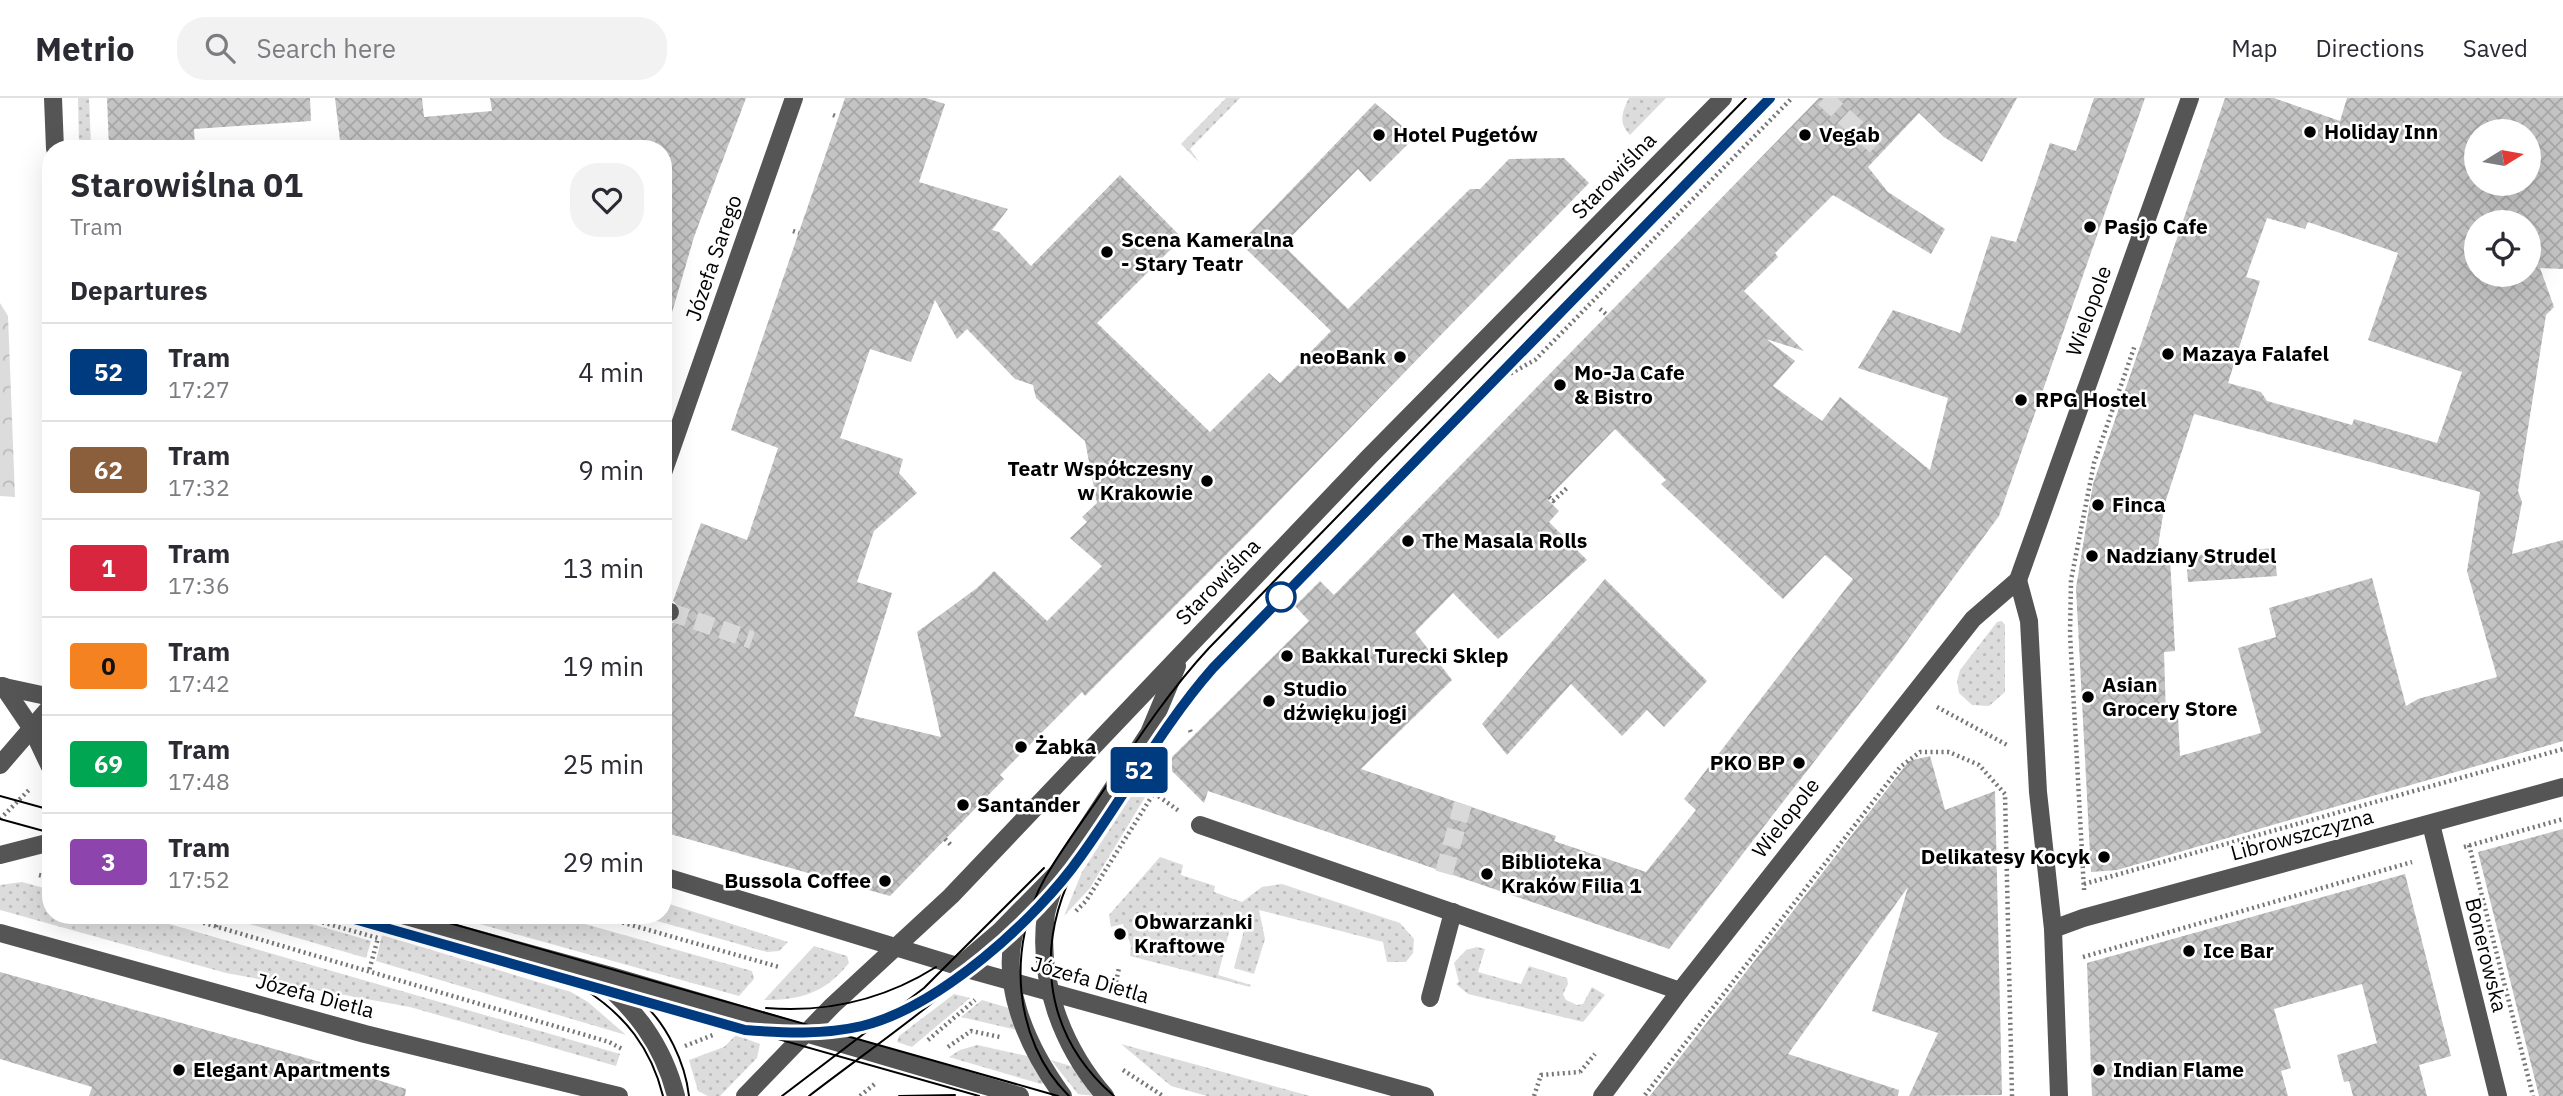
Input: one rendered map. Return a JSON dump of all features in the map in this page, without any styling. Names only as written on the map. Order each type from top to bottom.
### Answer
[{"type":"street","points":[[53,98],[55,140]]},
{"type":"street","name":"Józefa Sarego","points":[[672,447],[794,98]]},
{"type":"street","name":"Starowiślna","points":[[746,1096],[804,1034],[897,948],[1042,803],[1182,653],[1723,98]]},
{"type":"street","name":"Wielopole","points":[[1602,1096],[1680,991],[1973,619],[2018,580],[2190,98]]},
{"type":"street","points":[[2018,580],[2029,621],[2053,929],[2059,1096]]},
{"type":"street","points":[[959,967],[1058,872],[1149,733],[1182,653]]},
{"type":"street","points":[[2,686],[42,695]]},
{"type":"street","points":[[2,686],[32,729],[42,761]]},
{"type":"street","points":[[0,765],[42,717]]},
{"type":"street","name":"Librowszczyzna","points":[[2053,929],[2083,918],[2563,787]]},
{"type":"street","name":"Bonerowska","points":[[2431,824],[2498,1096]]},
{"type":"street","points":[[1200,825],[1680,991]]},
{"type":"street","points":[[0,855],[42,844]]},
{"type":"street","points":[[1058,872],[1047,912],[1045,940],[1050,992],[1073,1053],[1105,1096]]},
{"type":"street","name":"Józefa Dietla","points":[[672,879],[959,967],[1425,1096]]},
{"type":"street","points":[[1024,906],[1013,935],[1012,981],[1030,1044],[1063,1096]]},
{"type":"street","points":[[1430,998],[1453,912]]},
{"type":"street","points":[[422,924],[1020,1096]]},
{"type":"street","name":"Józefa Dietla","points":[[0,933],[365,1034],[620,1096]]},
{"type":"street","points":[[587,970],[618,994],[650,1033],[661,1053],[676,1096]]},
{"type":"path","points":[[1500,374],[1508,375],[1535,360],[1792,98]]},
{"type":"path","points":[[1600,309],[1607,315]]},
{"type":"path","points":[[2136,343],[2094,463],[2071,580],[2070,635],[2084,884],[2563,749]]},
{"type":"path","points":[[1549,496],[1553,501],[1567,488]]},
{"type":"path","points":[[1913,694],[2038,761]]},
{"type":"path","points":[[1646,1096],[1900,767],[1920,752],[1949,752],[1979,765],[2005,794],[2012,1096]]},
{"type":"path","points":[[0,820],[42,777]]},
{"type":"path","points":[[1154,793],[1167,803]]},
{"type":"path","points":[[2083,957],[2563,820]]},
{"type":"path","points":[[944,839],[951,846]]},
{"type":"path","points":[[2469,845],[2533,1096]]},
{"type":"path","points":[[206,924],[609,1042],[627,1053]]},
{"type":"path","points":[[328,924],[378,938],[369,971]]},
{"type":"path","points":[[628,924],[779,967]]},
{"type":"path","points":[[1115,986],[1119,968]]},
{"type":"path","points":[[684,1046],[722,1031]]},
{"type":"path","points":[[941,1052],[971,1031],[1011,1040]]},
{"type":"path","points":[[1121,1069],[1163,1096]]},
{"type":"path","points":[[1534,1096],[1541,1075],[1580,1072],[1591,1076]]},
{"type":"green space","points":[[78,98],[89,98],[91,140],[79,140]]},
{"type":"green space","points":[[1226,98],[1240,98],[1190,149],[1199,162],[1181,144]]},
{"type":"green space","points":[[1629,98],[1666,98],[1630,135],[1622,117]]},
{"type":"green space","points":[[0,303],[8,316],[15,497],[0,496]]},
{"type":"green space","points":[[2002,621],[2005,625],[2005,692],[1989,706],[1972,705],[1959,693],[1957,681],[1960,670],[1997,622]]},
{"type":"green space","points":[[1151,765],[1153,779],[1150,789],[1090,888],[1064,916],[1082,872]]},
{"type":"green space","points":[[1160,857],[1183,865],[1181,875],[1215,886],[1214,892],[1242,902],[1262,887],[1282,884],[1400,923],[1414,939],[1413,953],[1406,962],[1387,962],[1383,942],[1259,910],[1265,939],[1254,974],[1234,968],[1246,923],[1232,920],[1218,975],[1251,985],[1250,987],[1130,956],[1131,946],[1123,924],[1111,927],[1109,915]]},
{"type":"green space","points":[[22,882],[42,888],[42,922],[0,910],[0,885]]},
{"type":"green space","points":[[672,905],[788,942],[779,951],[767,952],[668,924],[672,924]]},
{"type":"green space","points":[[50,924],[169,924],[620,1054],[616,1066],[410,1007],[226,973]]},
{"type":"green space","points":[[249,924],[312,924],[371,941],[366,958]]},
{"type":"green space","points":[[479,924],[585,924],[752,971],[754,979],[739,996]]},
{"type":"green space","points":[[382,935],[571,992],[588,1002],[626,1035],[376,961]]},
{"type":"green space","points":[[814,946],[847,956],[849,963],[831,981],[811,993],[764,1000]]},
{"type":"green space","points":[[1477,947],[1485,949],[1478,972],[1521,984],[1529,966],[1567,978],[1568,984],[1563,994],[1566,1000],[1577,1005],[1583,1004],[1592,987],[1605,995],[1583,1022],[1468,994],[1456,984],[1459,982],[1454,963],[1466,950]]},
{"type":"green space","points":[[954,994],[970,998],[912,1047],[897,1042],[899,1036]]},
{"type":"green space","points":[[982,1000],[1012,1009],[1021,1031],[961,1017]]},
{"type":"green space","points":[[736,1035],[760,1044],[757,1058],[720,1096],[708,1096],[698,1091],[689,1060],[724,1047]]},
{"type":"green space","points":[[1121,1044],[1310,1096],[1207,1096],[1171,1086]]},
{"type":"green space","points":[[977,1045],[1032,1057],[1045,1082],[1041,1084],[949,1057],[960,1050]]},
{"type":"green space","points":[[1051,1060],[1077,1068],[1095,1096],[1078,1094]]},
{"type":"building","points":[[107,98],[310,98],[311,121],[194,129],[195,140],[109,140]]},
{"type":"building","points":[[335,98],[422,98],[424,117],[492,111],[490,98],[746,98],[694,237],[672,313],[672,140],[340,140]]},
{"type":"building","points":[[845,98],[926,98],[945,104],[919,182],[1008,209],[992,230],[999,232],[1031,266],[1120,175],[1182,238],[1097,323],[1210,432],[1269,373],[1280,383],[1331,331],[1240,243],[1375,103],[1415,137],[1370,182],[1358,169],[1283,245],[1348,309],[1470,189],[1480,189],[1509,159],[1564,158],[1589,183],[1250,531],[1085,696],[1082,692],[1000,775],[1004,779],[890,896],[672,835],[672,623],[681,616],[681,609],[673,601],[701,523],[747,540],[778,448],[731,430]],"holes":[[[935,300],[957,339],[967,329],[1015,379],[1033,385],[1036,398],[1085,441],[1097,503],[1082,517],[1087,522],[1070,538],[1102,566],[1047,621],[994,571],[977,588],[917,632],[941,737],[854,716],[892,593],[857,582],[874,531],[917,493],[899,473],[903,459],[840,438],[870,349],[911,362]]]},
{"type":"building","points":[[1819,98],[2017,98],[1982,162],[1944,137],[1919,113],[1868,167],[1888,192],[1945,229],[1931,254],[1833,195],[1775,253],[1778,257],[1744,291],[1804,351],[1766,339],[1795,361],[1773,386],[1822,421],[1840,397],[1930,470],[1948,398],[1858,368],[1893,310],[1960,333],[1991,236],[2016,242],[2050,143],[2076,151],[2094,98],[2145,98],[1999,516],[1893,660],[1669,949],[1208,791],[1204,803],[1172,771],[1172,757],[1309,621],[1295,606],[1320,581],[1334,595]],"holes":[[[1615,429],[1666,480],[1661,484],[1783,599],[1825,555],[1853,579],[1684,799],[1696,810],[1646,872],[1554,841],[1556,836],[1361,769],[1452,680],[1415,632],[1453,593],[1498,639],[1587,560],[1549,522],[1559,511],[1547,499]]]},
{"type":"building","points":[[2225,98],[2274,98],[2340,121],[2347,98],[2563,98],[2563,269],[2541,268],[2541,210],[2464,210],[2464,287],[2541,287],[2541,271],[2554,307],[2546,315],[2518,491],[2522,502],[2512,554],[2563,540],[2563,741],[2117,870],[2091,872],[2076,588],[2093,484]],"holes":[[[2267,218],[2305,229],[2308,222],[2398,253],[2368,340],[2462,372],[2437,443],[2354,419],[2352,425],[2267,401],[2261,392],[2228,383],[2260,281],[2246,277]],[[2194,414],[2480,492],[2467,571],[2497,677],[2418,699],[2406,706],[2372,578],[2269,608],[2276,637],[2238,648],[2261,733],[2180,756],[2178,717],[2166,718],[2164,652],[2175,651],[2170,557],[2156,558],[2165,503]]]},
{"type":"building","points":[[2274,548],[2277,576],[2188,582],[2186,556]]},
{"type":"building","points":[[1605,579],[1707,681],[1664,727],[1647,710],[1622,736],[1571,684],[1507,755],[1482,724]]},
{"type":"building","points":[[1930,756],[1945,810],[1995,791],[2002,1095],[1909,1096],[1938,1033],[1872,1011],[1908,887],[1788,1054],[1899,1090],[1898,1096],[1650,1096],[1909,761]]},
{"type":"building","points":[[2563,829],[2563,1096],[2539,1096],[2478,852]]},
{"type":"building","points":[[2405,874],[2451,1056],[2419,1065],[2427,1096],[2353,1096],[2349,1081],[2344,1082],[2337,1055],[2377,1043],[2362,984],[2274,1009],[2291,1068],[2281,1071],[2288,1096],[2092,1096],[2087,963]]},
{"type":"building","points":[[0,972],[324,1063],[406,1089],[405,1096],[89,1096],[92,1087],[0,1059]]},
{"type":"tunnel","points":[[1824,98],[1876,146]]},
{"type":"tunnel","points":[[672,613],[752,640]]},
{"type":"tunnel","points":[[1444,873],[1463,804]]},
{"type":"tram line","points":[[1069,1096],[1050,1073],[1036,1048],[1026,1020],[1021,991],[1025,932],[1033,904],[1045,878],[1067,843],[1155,714],[1209,648],[1746,98]]},
{"type":"tram line","points":[[1114,1096],[1089,1071],[1071,1043],[1059,1014],[1052,984],[1051,953],[1056,921],[1065,889],[1080,858],[1183,703],[1213,669],[1770,98]]},
{"type":"tram line","name":"52","points":[[372,924],[745,1030],[798,1034],[845,1029],[893,1015],[926,998],[1003,943],[1080,858],[1184,703],[1213,668],[1770,98]]},
{"type":"tram line","points":[[0,796],[42,808]]},
{"type":"tram line","points":[[0,819],[42,831]]},
{"type":"tram line","points":[[782,1096],[924,988],[1044,868]]},
{"type":"tram line","points":[[809,1096],[950,989],[1027,916]]},
{"type":"tram line","points":[[372,924],[979,1096]]},
{"type":"tram line","points":[[453,924],[1058,1096]]},
{"type":"tram line","points":[[766,1008],[811,1008],[855,1001],[896,988],[936,967]]},
{"type":"tram line","points":[[584,989],[612,1010],[634,1034],[644,1048],[663,1096]]},
{"type":"tram line","points":[[642,1002],[667,1033],[679,1057],[689,1096]]},
{"type":"tram line","points":[[899,1096],[955,1095]]},
{"type":"place","name":"Holiday Inn","points":[[2310,132]]},
{"type":"place","name":"Hotel Pugetów","points":[[1379,135]]},
{"type":"place","name":"Vegab","points":[[1805,135]]},
{"type":"place","name":"Pasjo Cafe","points":[[2090,227]]},
{"type":"place","name":"Scena Kameralna - Stary Teatr","points":[[1107,252]]},
{"type":"place","name":"Mazaya Falafel","points":[[2168,354]]},
{"type":"place","name":"neoBank","points":[[1400,357]]},
{"type":"place","name":"Mo-Ja Cafe & Bistro","points":[[1560,385]]},
{"type":"place","name":"RPG Hostel","points":[[2021,400]]},
{"type":"place","name":"Teatr Współczesny w Krakowie","points":[[1207,481]]},
{"type":"place","name":"Finca","points":[[2098,505]]},
{"type":"place","name":"The Masala Rolls","points":[[1408,541]]},
{"type":"place","name":"Nadziany Strudel","points":[[2092,556]]},
{"type":"place","name":"Bakkal Turecki Sklep","points":[[1287,656]]},
{"type":"place","name":"Asian Grocery Store","points":[[2088,697]]},
{"type":"place","name":"Studio dźwięku jogi","points":[[1269,701]]},
{"type":"place","name":"Żabka","points":[[1021,747]]},
{"type":"place","name":"PKO BP","points":[[1799,763]]},
{"type":"place","name":"Santander","points":[[963,805]]},
{"type":"place","name":"Delikatesy Kocyk","points":[[2104,857]]},
{"type":"place","name":"Biblioteka Kraków Filia 1","points":[[1487,874]]},
{"type":"place","name":"Bussola Coffee","points":[[885,881]]},
{"type":"place","name":"Obwarzanki Kraftowe","points":[[1120,934]]},
{"type":"place","name":"Ice Bar","points":[[2189,951]]},
{"type":"place","name":"Elegant Apartments","points":[[179,1070]]},
{"type":"place","name":"Indian Flame","points":[[2099,1070]]}]
